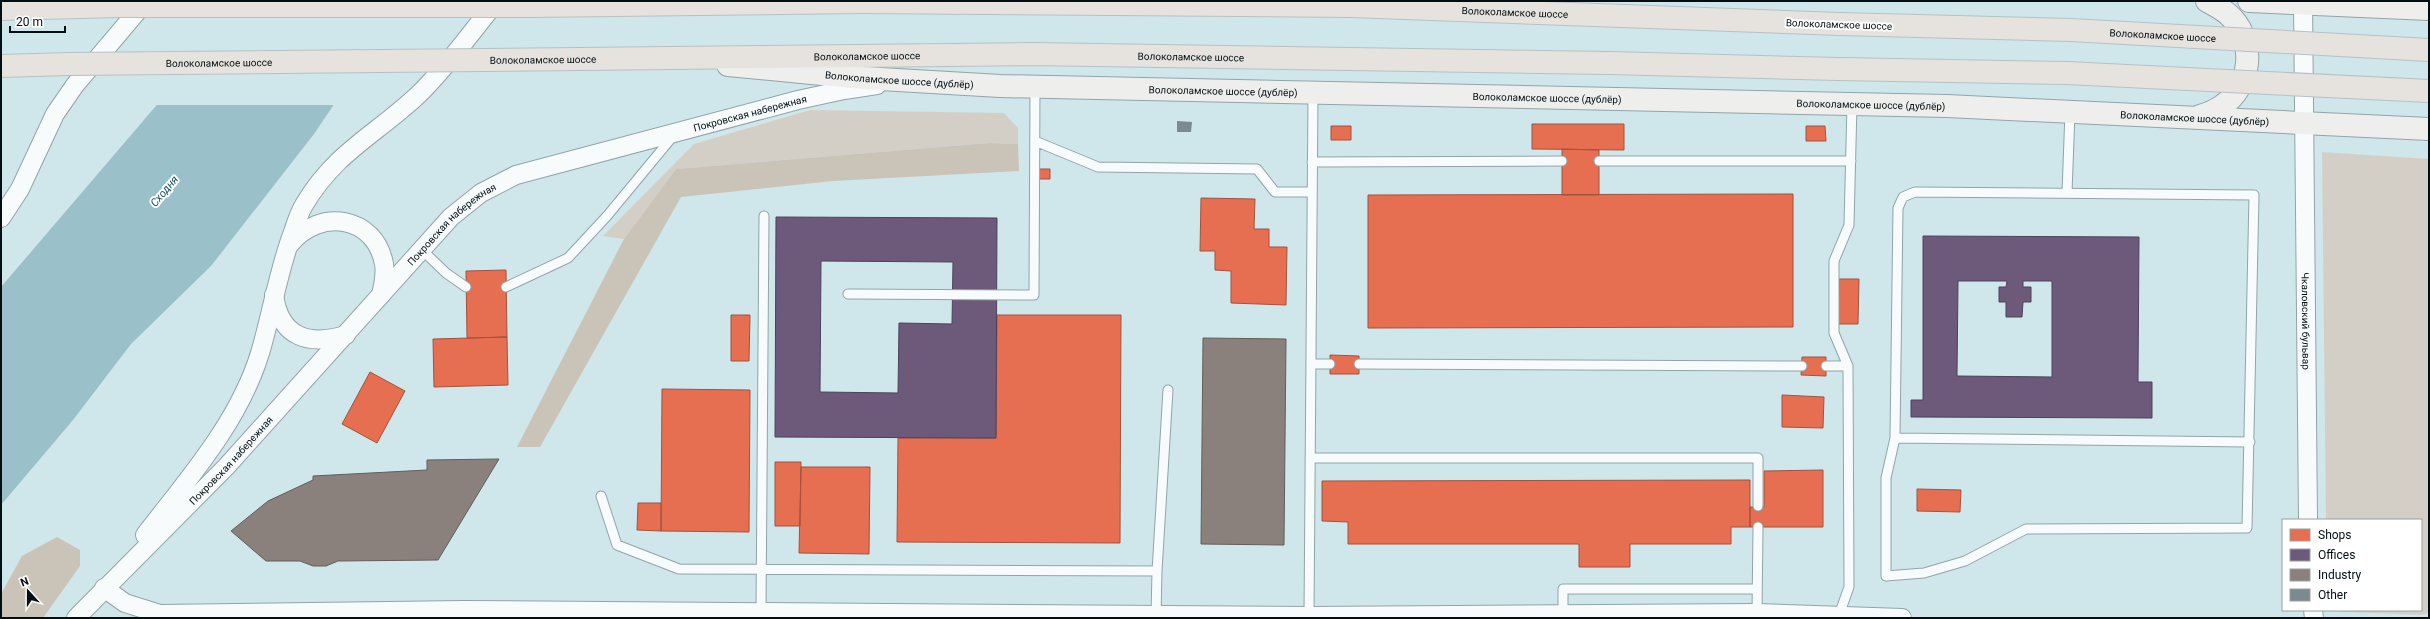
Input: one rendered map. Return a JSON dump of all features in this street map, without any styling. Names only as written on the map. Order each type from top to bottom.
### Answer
[{"type":"main road","name":"Волоколамское шоссе","points":[[1,9],[66,4],[119,6],[529,6],[861,2],[1165,3],[1351,6],[1840,24],[2079,31],[2429,50]]},
{"type":"main road","name":"Волоколамское шоссе","points":[[1,66],[68,64],[1032,54],[1609,63],[2067,73],[2429,91]]},
{"type":"street","points":[[1,218],[20,189],[55,114],[75,84],[146,1]]},
{"type":"street","name":"Покровская набережная","points":[[104,588],[216,442],[249,383],[260,353],[287,248],[302,207],[318,182],[352,147],[398,113],[420,93],[497,1]]},
{"type":"street","points":[[1351,6],[1417,1]]},
{"type":"street","points":[[2197,118],[2213,112],[2230,100],[2242,84],[2247,64],[2246,44],[2238,25],[2224,10],[2207,1]]},
{"type":"street","points":[[2249,1],[2303,2],[2429,9]]},
{"type":"street","name":"Чкаловский бульвар","points":[[2303,2],[2308,519]]},
{"type":"street","name":"Волоколамское шоссе (дублёр)","points":[[665,58],[863,78],[1035,87],[1852,104],[2070,112],[2429,129]]},
{"type":"street","name":"Покровская набережная","points":[[76,618],[104,588],[226,467],[451,217],[481,193],[516,175],[676,132],[844,90],[926,81]]},
{"type":"street","points":[[287,248],[297,236],[309,227],[324,222],[337,221],[361,228],[377,244],[382,255],[385,273],[381,295]]},
{"type":"street","points":[[274,294],[276,307],[281,317],[299,336],[313,341],[329,340],[346,335]]},
{"type":"street","points":[[104,588],[125,603],[160,614],[465,614],[761,611],[863,615],[1309,616],[1757,613],[1790,616],[1839,615],[1902,618]]},
{"type":"lane","points":[[848,294],[1034,295],[1035,87]]},
{"type":"lane","points":[[1309,616],[1312,93]]},
{"type":"lane","points":[[1839,615],[1849,588],[1848,366],[1834,333],[1834,261],[1849,225],[1852,104]]},
{"type":"lane","points":[[2067,193],[2070,112]]},
{"type":"lane","points":[[506,287],[568,258],[607,216],[676,132]]},
{"type":"lane","points":[[1034,141],[1098,167],[1257,169],[1275,192],[1312,192]]},
{"type":"lane","points":[[1312,162],[1562,161]]},
{"type":"lane","points":[[1599,161],[1850,161]]},
{"type":"lane","points":[[1915,192],[2067,193],[2254,195],[2248,528],[2026,529],[1964,561],[1924,572],[1886,576],[1886,478],[1895,438],[1897,221],[1898,208],[1903,197],[1915,192]]},
{"type":"lane","points":[[761,611],[764,216]]},
{"type":"lane","points":[[422,250],[446,273],[466,287]]},
{"type":"lane","points":[[1311,364],[1330,364]]},
{"type":"lane","points":[[1359,364],[1802,366]]},
{"type":"lane","points":[[1826,366],[1848,366]]},
{"type":"lane","points":[[1156,616],[1157,571],[1168,390]]},
{"type":"lane","points":[[1895,438],[2250,442]]},
{"type":"lane","points":[[1310,458],[1758,458],[1758,506]]},
{"type":"lane","points":[[601,496],[617,545],[679,569],[1157,571]]},
{"type":"lane","points":[[1757,613],[1758,527]]},
{"type":"lane","points":[[1563,615],[1563,589],[1757,589]]},
{"type":"shaded area","points":[[810,110],[1004,113],[1018,128],[1018,144],[989,143],[676,169],[624,239],[603,236],[694,144]]},
{"type":"shaded area","points":[[989,143],[1018,144],[1019,171],[833,181],[681,197],[540,447],[517,447],[624,239],[676,169]]},
{"type":"shaded area","points":[[2322,152],[2429,159],[2429,612],[2424,615],[2340,611],[2422,611],[2422,519],[2326,519]]},
{"type":"shaded area","points":[[57,537],[80,550],[80,566],[43,618],[1,618],[1,594],[22,556]]},
{"type":"water","name":"Сходня","points":[[173,86],[343,91],[314,134],[211,266],[131,344],[73,420],[1,505],[1,287]]},
{"type":"pier","points":[[237,1],[423,2],[336,105],[154,105]]},
{"type":"building: Shops","points":[[1532,124],[1624,124],[1624,150],[1532,149]]},
{"type":"building: Shops","points":[[1331,126],[1351,126],[1351,140],[1331,140]]},
{"type":"building: Shops","points":[[1806,126],[1825,126],[1826,141],[1806,141]]},
{"type":"building: Shops","points":[[1562,149],[1599,150],[1599,195],[1562,195]]},
{"type":"building: Shops","points":[[1039,169],[1050,169],[1050,179],[1039,179]]},
{"type":"building: Shops","points":[[1793,194],[1793,327],[1368,328],[1368,195]]},
{"type":"building: Shops","points":[[1201,198],[1255,199],[1254,229],[1269,229],[1269,247],[1287,247],[1286,305],[1231,303],[1231,271],[1215,270],[1215,251],[1200,251]]},
{"type":"building: Shops","points":[[506,270],[507,337],[467,338],[466,271]]},
{"type":"building: Shops","points":[[1839,279],[1859,279],[1858,324],[1838,324]]},
{"type":"building: Shops","points":[[731,315],[750,315],[749,361],[731,361]]},
{"type":"building: Shops","points":[[997,315],[1121,315],[1120,543],[897,542],[898,438],[996,438]]},
{"type":"building: Shops","points":[[507,337],[508,385],[434,387],[433,339]]},
{"type":"building: Shops","points":[[1330,355],[1359,356],[1359,374],[1330,374]]},
{"type":"building: Shops","points":[[1802,357],[1826,357],[1826,376],[1801,375]]},
{"type":"building: Shops","points":[[370,372],[405,391],[377,443],[342,424]]},
{"type":"building: Shops","points":[[662,389],[750,390],[749,532],[661,531]]},
{"type":"building: Shops","points":[[1782,395],[1824,397],[1823,428],[1782,427]]},
{"type":"building: Shops","points":[[775,462],[801,462],[800,526],[775,526]]},
{"type":"building: Shops","points":[[801,467],[870,467],[869,554],[799,553]]},
{"type":"building: Shops","points":[[1823,470],[1823,527],[1750,527],[1750,507],[1764,507],[1764,471]]},
{"type":"building: Shops","points":[[1750,480],[1750,527],[1731,527],[1731,544],[1630,544],[1630,567],[1579,567],[1579,544],[1348,544],[1348,522],[1322,521],[1322,481]]},
{"type":"building: Shops","points":[[1917,489],[1961,490],[1960,512],[1917,511]]},
{"type":"building: Shops","points":[[638,503],[661,503],[661,531],[637,530]]},
{"type":"building: Offices","points":[[776,217],[997,218],[996,438],[775,437]],"holes":[[[821,261],[953,262],[952,324],[899,323],[898,393],[820,392]]]},
{"type":"building: Offices","points":[[1923,236],[2139,237],[2138,382],[2152,382],[2152,418],[1911,417],[1911,400],[1923,400]],"holes":[[[1958,281],[2007,281],[2006,287],[1999,287],[1999,302],[2006,302],[2006,317],[2022,317],[2023,302],[2031,302],[2031,287],[2023,287],[2023,281],[2052,281],[2052,377],[1957,376]]]},
{"type":"building: Industry","points":[[1203,338],[1286,339],[1284,545],[1201,544]]},
{"type":"building: Industry","points":[[499,459],[438,560],[338,561],[326,566],[313,566],[300,561],[266,561],[231,531],[268,501],[313,480],[313,476],[427,470],[427,460]]},
{"type":"building: Other","points":[[1177,121],[1192,122],[1191,132],[1177,132]]}]
